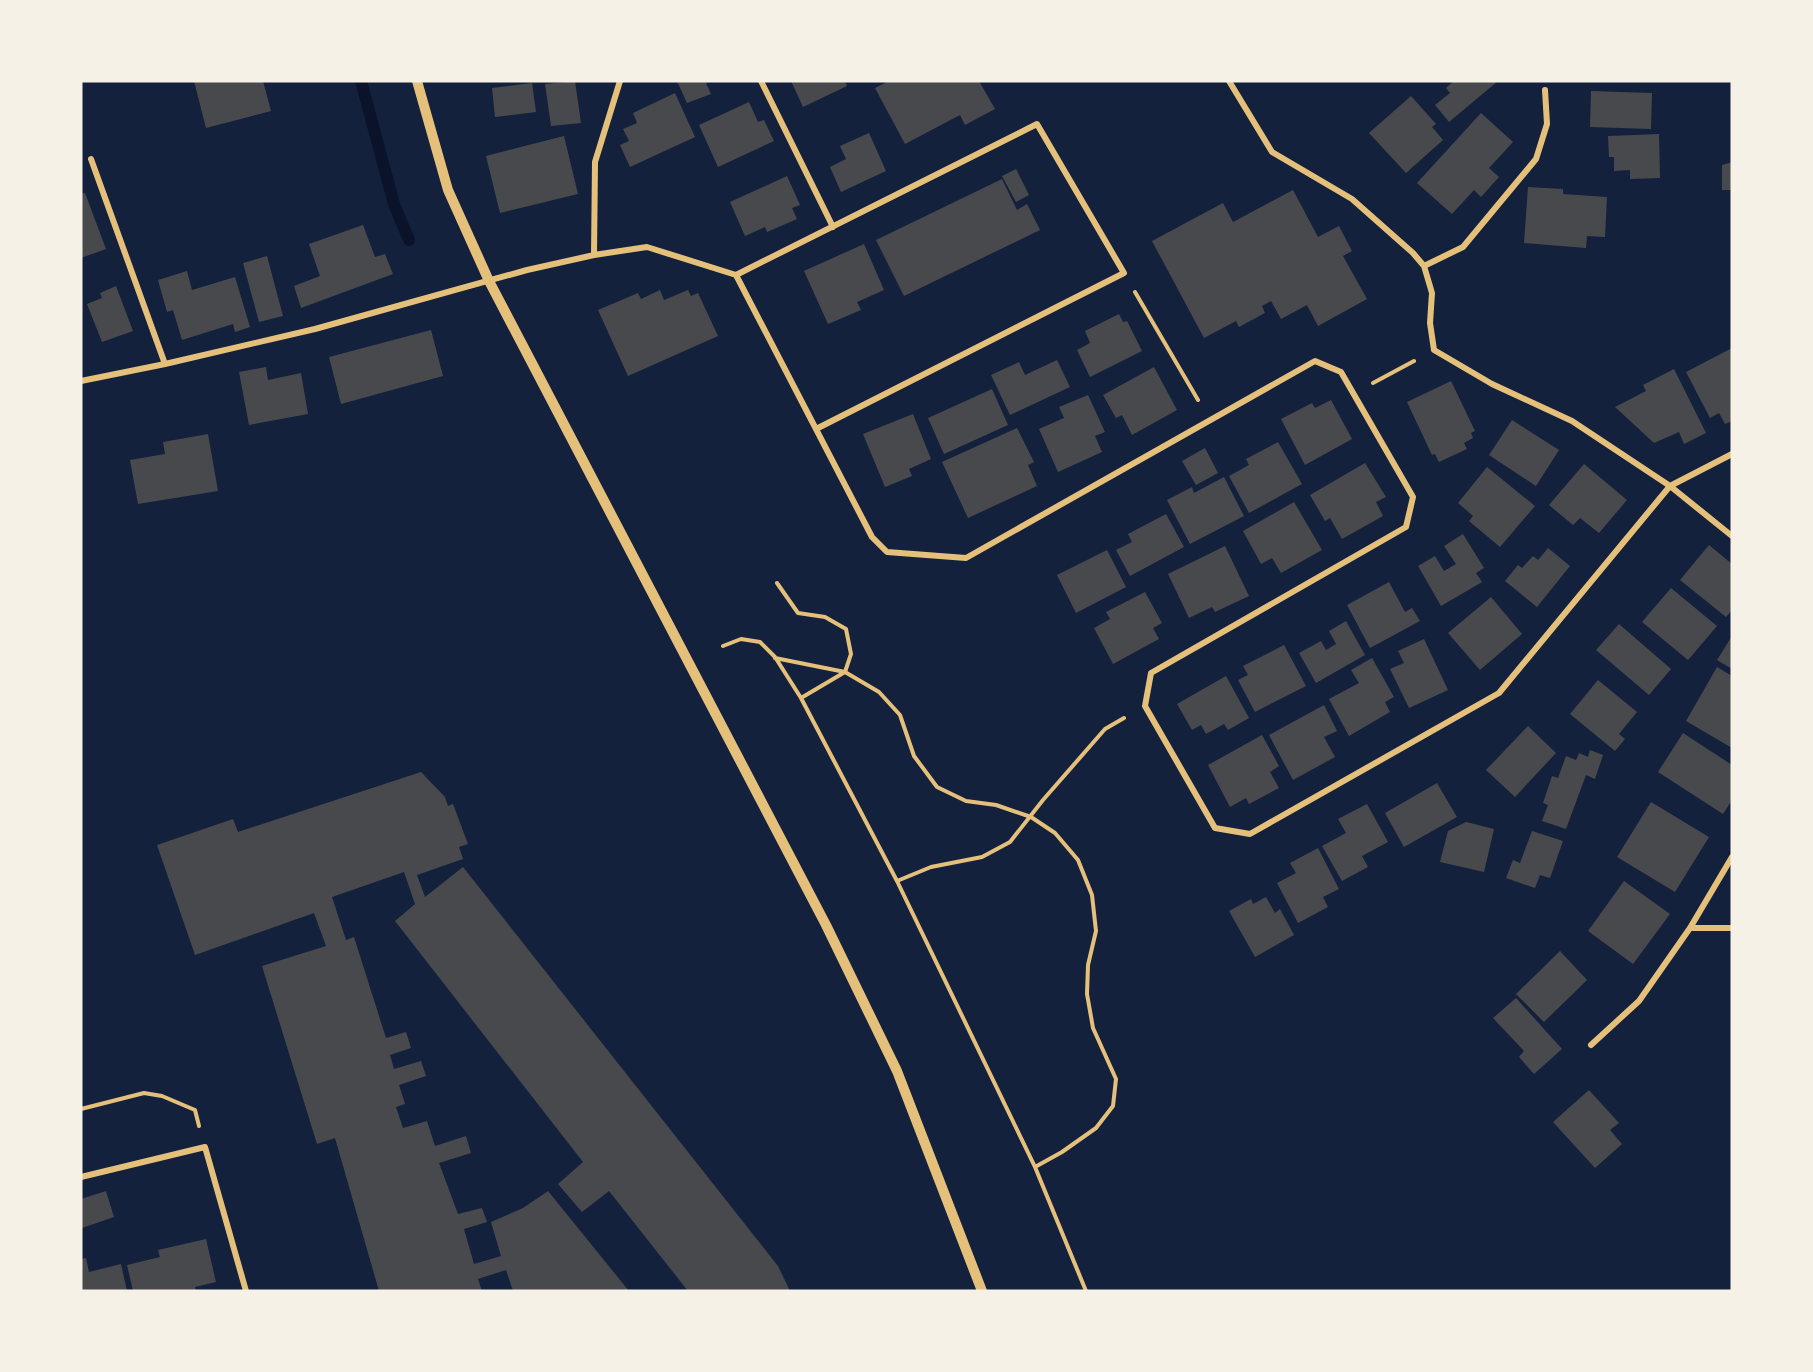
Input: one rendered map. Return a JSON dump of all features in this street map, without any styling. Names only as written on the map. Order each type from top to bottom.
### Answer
[{"type":"street","points":[[417,81],[448,190],[489,281],[852,977],[897,1071],[982,1291]]},
{"type":"street","points":[[594,255],[595,162],[620,81]]},
{"type":"street","points":[[761,81],[833,227]]},
{"type":"street","points":[[1229,81],[1272,152],[1352,199],[1413,253],[1424,266],[1432,293],[1430,323],[1434,350],[1492,384],[1572,421],[1670,486],[1732,536]]},
{"type":"street","points":[[1424,266],[1463,247],[1536,159],[1547,124],[1545,90]]},
{"type":"street","points":[[81,381],[315,329],[594,255],[647,247],[736,275],[1038,123],[1124,273],[816,429]]},
{"type":"street","points":[[91,159],[165,364]]},
{"type":"street","points":[[736,275],[872,537],[887,552],[966,558],[1315,361],[1341,372],[1413,496],[1406,527],[1151,673],[1145,706],[1215,828],[1250,834],[1499,693],[1670,486],[1732,454]]},
{"type":"street","points":[[1591,1045],[1640,1001],[1690,928],[1732,857]]},
{"type":"street","points":[[1690,928],[1732,928]]},
{"type":"street","points":[[81,1177],[205,1147],[246,1291]]},
{"type":"path","points":[[1124,273],[1210,421]]},
{"type":"path","points":[[1353,393],[1434,350]]},
{"type":"path","points":[[777,583],[798,613],[825,617],[846,629],[851,654],[845,672],[801,698]]},
{"type":"path","points":[[723,646],[741,639],[760,642],[775,657],[801,698],[897,881],[1035,1167],[1086,1291]]},
{"type":"path","points":[[775,657],[845,672],[879,692],[900,715],[914,756],[937,787],[966,801],[996,805],[1031,817],[1055,833],[1078,860],[1092,896],[1096,931],[1088,965],[1087,994],[1093,1028],[1116,1079],[1113,1106],[1096,1128],[1062,1152],[1035,1167]]},
{"type":"path","points":[[897,881],[931,867],[982,857],[1010,842],[1105,729]]},
{"type":"path","points":[[81,1109],[144,1093],[162,1096],[195,1110],[205,1147]]},
{"type":"building","points":[[194,81],[263,81],[271,111],[206,128]]},
{"type":"building","points":[[575,81],[581,123],[551,126],[545,84]]},
{"type":"building","points":[[677,81],[710,81],[706,83],[711,94],[687,103]]},
{"type":"building","points":[[791,81],[845,81],[847,86],[803,107]]},
{"type":"building","points":[[889,81],[979,81],[995,109],[965,125],[960,115],[905,144],[875,88]]},
{"type":"building","points":[[1454,81],[1498,81],[1449,122],[1435,105],[1450,93],[1446,88]]},
{"type":"building","points":[[532,83],[536,112],[495,117],[492,88]]},
{"type":"building","points":[[1591,91],[1652,93],[1651,129],[1590,127]]},
{"type":"building","points":[[675,93],[695,137],[630,167],[620,145],[629,141],[623,129],[637,123],[633,113]]},
{"type":"building","points":[[1411,96],[1436,124],[1432,127],[1443,140],[1406,173],[1369,133]]},
{"type":"building","points":[[749,102],[758,122],[764,120],[774,141],[718,167],[699,125]]},
{"type":"building","points":[[1481,113],[1513,142],[1489,168],[1499,177],[1481,197],[1474,190],[1452,214],[1417,183]]},
{"type":"building","points":[[869,133],[886,171],[841,192],[830,167],[846,159],[840,146]]},
{"type":"building","points":[[1659,134],[1660,178],[1630,179],[1630,170],[1614,171],[1614,157],[1609,157],[1608,136]]},
{"type":"building","points":[[564,136],[578,194],[500,213],[486,156]]},
{"type":"building","points":[[1732,162],[1732,190],[1722,190],[1722,165]]},
{"type":"building","points":[[1016,169],[1029,195],[1016,202],[1002,176]]},
{"type":"building","points":[[787,176],[800,205],[792,208],[797,219],[767,232],[765,227],[745,236],[730,202]]},
{"type":"building","points":[[1002,179],[1017,210],[1027,204],[1040,230],[904,296],[876,240]]},
{"type":"building","points":[[1528,187],[1563,189],[1563,194],[1607,197],[1605,237],[1587,236],[1586,248],[1524,243]]},
{"type":"building","points":[[1293,190],[1318,237],[1339,226],[1352,251],[1343,256],[1367,299],[1318,326],[1307,305],[1281,319],[1271,301],[1262,306],[1265,313],[1239,327],[1236,321],[1204,338],[1152,241],[1223,203],[1233,222]]},
{"type":"building","points":[[85,193],[106,249],[81,258],[81,194]]},
{"type":"building","points":[[363,225],[375,257],[385,254],[393,274],[301,308],[294,286],[320,276],[309,244]]},
{"type":"building","points":[[864,244],[884,290],[857,302],[861,310],[828,324],[804,271]]},
{"type":"building","points":[[267,256],[283,316],[259,322],[243,263]]},
{"type":"building","points":[[187,271],[192,290],[235,277],[250,327],[235,332],[233,324],[182,340],[173,310],[167,312],[158,280]]},
{"type":"building","points":[[116,286],[133,331],[102,342],[87,304],[102,298],[100,293]]},
{"type":"building","points":[[660,290],[664,300],[688,290],[691,296],[698,293],[718,336],[628,376],[598,310],[638,293],[641,299]]},
{"type":"building","points":[[1119,314],[1123,322],[1127,321],[1142,351],[1090,377],[1077,350],[1090,343],[1085,331]]},
{"type":"building","points":[[431,330],[443,376],[341,404],[329,357]]},
{"type":"building","points":[[1732,348],[1732,421],[1725,424],[1719,413],[1710,418],[1686,372]]},
{"type":"building","points":[[1057,360],[1070,387],[1010,415],[991,375],[1019,362],[1025,375]]},
{"type":"building","points":[[266,367],[268,380],[301,373],[308,414],[249,425],[239,372]]},
{"type":"building","points":[[1154,367],[1177,410],[1132,435],[1122,415],[1116,418],[1103,395]]},
{"type":"building","points":[[1674,369],[1706,433],[1684,444],[1679,432],[1654,443],[1615,407],[1646,391],[1643,385]]},
{"type":"building","points":[[1451,381],[1475,431],[1471,433],[1473,438],[1464,443],[1467,449],[1439,462],[1435,454],[1432,455],[1407,402]]},
{"type":"building","points":[[992,389],[1008,425],[944,454],[928,418]]},
{"type":"building","points":[[1088,395],[1105,432],[1095,436],[1102,452],[1058,472],[1039,429],[1064,418],[1059,407]]},
{"type":"building","points":[[1331,400],[1352,439],[1305,465],[1281,419],[1312,403],[1315,408]]},
{"type":"building","points":[[913,414],[931,459],[909,469],[912,476],[885,487],[863,434]]},
{"type":"building","points":[[1512,420],[1559,450],[1536,486],[1489,455]]},
{"type":"building","points":[[1017,428],[1034,462],[1028,465],[1037,486],[968,518],[942,462]]},
{"type":"building","points":[[208,434],[218,491],[138,504],[130,460],[165,454],[163,442]]},
{"type":"building","points":[[1278,442],[1302,484],[1249,513],[1229,476],[1249,465],[1246,459]]},
{"type":"building","points":[[1205,448],[1218,473],[1196,485],[1182,461]]},
{"type":"building","points":[[1365,463],[1386,497],[1376,502],[1383,516],[1342,539],[1330,518],[1325,521],[1310,495]]},
{"type":"building","points":[[1584,464],[1627,500],[1599,533],[1580,518],[1573,525],[1549,505]]},
{"type":"building","points":[[1487,467],[1535,506],[1500,547],[1469,521],[1473,516],[1458,503]]},
{"type":"building","points":[[1224,477],[1244,516],[1190,544],[1167,500],[1192,487],[1194,493]]},
{"type":"building","points":[[1294,502],[1322,550],[1281,573],[1272,558],[1261,564],[1243,531]]},
{"type":"building","points":[[1166,514],[1184,547],[1130,576],[1116,550],[1132,542],[1128,534]]},
{"type":"building","points":[[1463,534],[1484,568],[1476,573],[1482,582],[1441,606],[1418,566],[1435,556],[1444,571],[1456,564],[1444,546]]},
{"type":"building","points":[[1709,545],[1732,564],[1732,610],[1726,617],[1680,580]]},
{"type":"building","points":[[1225,546],[1249,596],[1215,612],[1212,607],[1189,618],[1168,574]]},
{"type":"building","points":[[1548,548],[1570,566],[1537,607],[1505,581],[1518,565],[1522,568],[1533,556],[1538,560]]},
{"type":"building","points":[[1107,550],[1126,587],[1076,613],[1057,575]]},
{"type":"building","points":[[1389,582],[1405,612],[1412,608],[1420,621],[1370,648],[1347,605]]},
{"type":"building","points":[[1671,588],[1717,626],[1688,660],[1642,622]]},
{"type":"building","points":[[1145,592],[1162,623],[1153,628],[1159,639],[1113,664],[1094,628],[1110,619],[1106,612]]},
{"type":"building","points":[[1491,597],[1522,634],[1480,670],[1448,633]]},
{"type":"building","points":[[1346,621],[1365,655],[1316,683],[1299,653],[1321,641],[1326,650],[1336,644],[1329,631]]},
{"type":"building","points":[[1619,624],[1671,669],[1649,695],[1596,650]]},
{"type":"building","points":[[1732,636],[1732,669],[1717,660]]},
{"type":"building","points":[[1424,639],[1448,690],[1409,708],[1390,669],[1404,663],[1398,651]]},
{"type":"building","points":[[1284,645],[1306,686],[1255,712],[1238,680],[1248,675],[1243,666]]},
{"type":"building","points":[[1372,658],[1394,697],[1385,702],[1390,712],[1349,736],[1329,699],[1359,683],[1351,670]]},
{"type":"building","points":[[1717,667],[1732,676],[1732,748],[1686,721]]},
{"type":"building","points":[[1226,676],[1249,718],[1228,730],[1224,724],[1206,734],[1201,725],[1192,730],[1177,704]]},
{"type":"building","points":[[1598,680],[1637,712],[1619,734],[1625,739],[1615,751],[1570,714]]},
{"type":"building","points":[[1324,705],[1337,731],[1324,737],[1335,757],[1293,780],[1269,735]]},
{"type":"building","points":[[1528,726],[1556,753],[1515,797],[1486,770]]},
{"type":"building","points":[[1683,733],[1732,765],[1732,800],[1723,814],[1658,772]]},
{"type":"building","points":[[1262,735],[1279,766],[1270,772],[1279,788],[1249,804],[1246,798],[1230,807],[1208,765]]},
{"type":"building","points":[[1590,750],[1603,755],[1595,779],[1586,775],[1566,829],[1542,821],[1548,805],[1543,803],[1552,776],[1558,778],[1566,756],[1576,760],[1579,753],[1588,757]]},
{"type":"building","points":[[421,772],[445,797],[448,806],[453,804],[468,844],[459,847],[463,859],[417,875],[425,897],[463,867],[778,1266],[790,1291],[688,1291],[609,1191],[582,1212],[558,1184],[583,1162],[395,921],[415,904],[404,872],[332,897],[346,940],[354,937],[386,1038],[406,1032],[411,1048],[390,1055],[394,1069],[421,1061],[426,1076],[399,1085],[405,1104],[396,1107],[403,1128],[427,1121],[435,1146],[466,1136],[471,1153],[439,1163],[458,1214],[482,1208],[487,1222],[464,1229],[474,1264],[501,1256],[491,1222],[523,1208],[548,1191],[629,1291],[513,1291],[506,1270],[478,1279],[482,1291],[379,1291],[335,1138],[317,1144],[262,966],[326,946],[314,913],[195,955],[157,845],[233,819],[238,832]]},
{"type":"building","points":[[1437,783],[1457,817],[1404,847],[1385,813]]},
{"type":"building","points":[[1651,802],[1709,837],[1675,892],[1617,857]]},
{"type":"building","points":[[1367,804],[1388,842],[1362,856],[1368,867],[1342,881],[1322,846],[1346,833],[1338,819]]},
{"type":"building","points":[[1466,822],[1494,829],[1484,872],[1440,862],[1448,831]]},
{"type":"building","points":[[1532,831],[1563,841],[1550,878],[1540,875],[1535,888],[1506,878],[1513,860],[1520,863]]},
{"type":"building","points":[[1318,848],[1339,889],[1323,897],[1328,907],[1298,923],[1277,883],[1296,873],[1290,863]]},
{"type":"building","points":[[1624,881],[1670,914],[1633,964],[1588,931]]},
{"type":"building","points":[[1266,897],[1275,913],[1280,909],[1294,935],[1255,957],[1229,911],[1251,899],[1253,904]]},
{"type":"building","points":[[1560,951],[1587,980],[1544,1022],[1516,994]]},
{"type":"building","points":[[1516,998],[1562,1049],[1534,1074],[1519,1057],[1524,1051],[1493,1018]]},
{"type":"building","points":[[1589,1090],[1619,1123],[1610,1130],[1622,1144],[1595,1168],[1553,1122]]},
{"type":"building","points":[[106,1191],[114,1217],[82,1228],[81,1199]]},
{"type":"building","points":[[206,1239],[216,1282],[195,1287],[196,1291],[133,1291],[127,1265],[160,1257],[158,1250]]},
{"type":"building","points":[[86,1258],[89,1272],[121,1264],[127,1291],[81,1291],[81,1259]]},
{"type":"waterway","points":[[361,81],[394,204],[409,240]]}]
